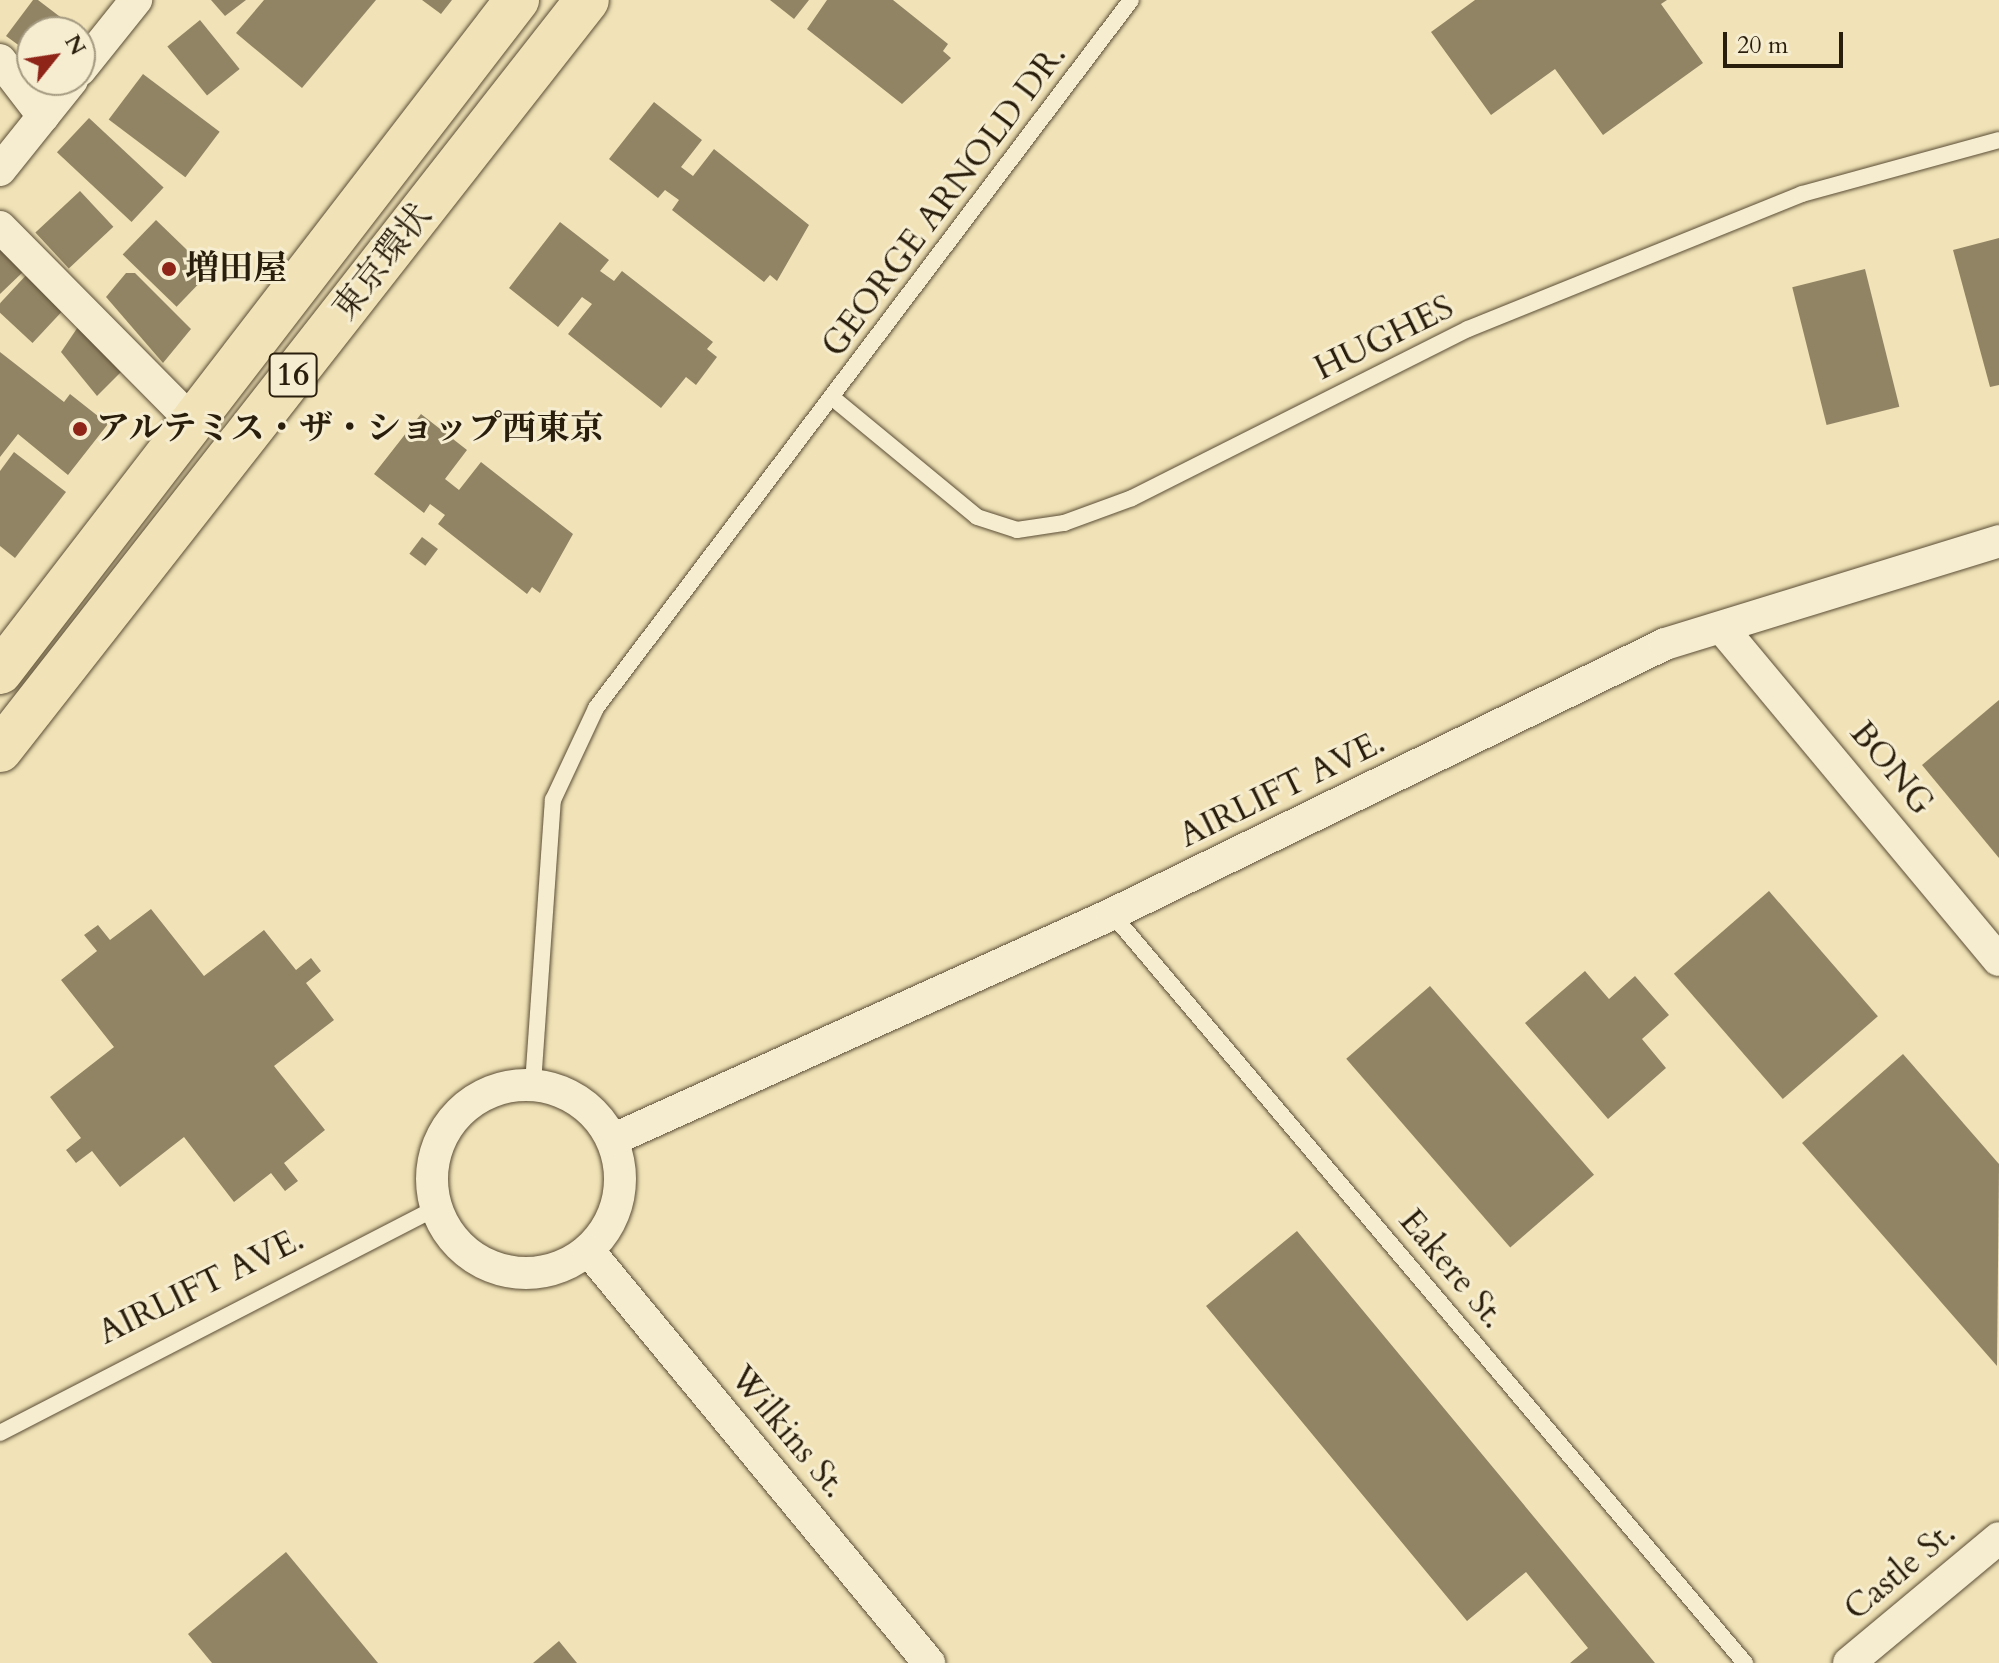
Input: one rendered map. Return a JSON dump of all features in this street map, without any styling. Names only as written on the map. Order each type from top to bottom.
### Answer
[{"type":"highway","name":"東京環状","points":[[0,672],[517,0]]},
{"type":"highway","name":"東京環状","points":[[0,750],[587,0]]},
{"type":"street","points":[[96,50],[136,0]]},
{"type":"street","points":[[0,60],[43,116]]},
{"type":"street","points":[[0,170],[59,96]]},
{"type":"street","points":[[0,227],[194,423]]},
{"type":"street","name":"AIRLIFT AVE.","points":[[612,1140],[1112,914],[1665,644],[1999,541]]},
{"type":"street","name":"BONG","points":[[1722,628],[1999,960]]},
{"type":"street","points":[[533,1084],[580,1101],[612,1140],[620,1187],[604,1232],[588,1250],[562,1267],[500,1270],[473,1257],[436,1208],[433,1162],[451,1120],[488,1092],[533,1084]]},
{"type":"street","name":"Wilkins St.","points":[[588,1250],[929,1663]]},
{"type":"street","name":"Castle St.","points":[[1849,1663],[1999,1538]]},
{"type":"lane","name":"GEORGE ARNOLD DR.","points":[[533,1084],[553,800],[596,708],[834,399],[1131,0]]},
{"type":"lane","name":"HUGHES","points":[[834,399],[977,517],[1017,530],[1064,523],[1132,498],[1468,329],[1802,194],[1999,140]]},
{"type":"lane","name":"Eakere St.","points":[[1112,914],[1745,1663]]},
{"type":"lane","name":"AIRLIFT AVE.","points":[[0,1433],[436,1208]]},
{"type":"building","points":[[33,0],[38,0],[59,16],[21,16]]},
{"type":"building","points":[[211,0],[246,0],[225,16]]},
{"type":"building","points":[[264,0],[376,0],[302,88],[236,33]]},
{"type":"building","points":[[422,0],[452,0],[441,14]]},
{"type":"building","points":[[770,0],[809,0],[794,19]]},
{"type":"building","points":[[827,0],[893,0],[948,44],[943,51],[951,58],[902,104],[807,29]]},
{"type":"building","points":[[1475,0],[1667,0],[1661,4],[1703,63],[1603,135],[1555,69],[1491,115],[1431,32]]},
{"type":"building","points":[[200,20],[240,69],[207,95],[167,46]]},
{"type":"building","points":[[16,23],[16,43],[6,36]]},
{"type":"building","points":[[143,74],[220,132],[185,177],[109,120]]},
{"type":"building","points":[[654,102],[702,140],[681,167],[693,176],[714,149],[809,225],[777,281],[770,275],[764,282],[672,210],[679,200],[665,190],[658,198],[609,159]]},
{"type":"building","points":[[89,118],[164,188],[132,222],[57,152]]},
{"type":"building","points":[[80,191],[113,227],[69,268],[35,233]]},
{"type":"building","points":[[156,220],[210,272],[177,307],[123,255]]},
{"type":"building","points":[[560,222],[609,260],[600,271],[614,281],[622,271],[713,342],[707,349],[717,357],[696,385],[686,377],[661,408],[568,334],[592,304],[582,297],[558,327],[509,288]]},
{"type":"building","points":[[0,237],[25,270],[0,294]]},
{"type":"building","points":[[1999,238],[1999,385],[1990,387],[1953,250]]},
{"type":"building","points":[[1865,269],[1899,407],[1827,425],[1792,287]]},
{"type":"building","points":[[30,271],[67,306],[33,343],[0,313],[0,303]]},
{"type":"building","points":[[126,273],[135,273],[191,329],[163,363],[106,297]]},
{"type":"building","points":[[82,321],[127,366],[97,396],[61,352]]},
{"type":"building","points":[[0,352],[64,402],[70,394],[108,424],[68,475],[18,434],[0,457]]},
{"type":"building","points":[[421,414],[467,450],[445,479],[459,490],[481,462],[573,534],[540,593],[532,587],[527,594],[438,524],[445,515],[430,504],[424,513],[374,474]]},
{"type":"building","points":[[14,452],[66,492],[15,558],[0,546],[0,471]]},
{"type":"building","points":[[422,537],[438,549],[425,566],[409,554]]},
{"type":"building","points":[[1999,700],[1999,858],[1922,765]]},
{"type":"building","points":[[1769,891],[1878,1016],[1783,1099],[1674,974]]},
{"type":"building","points":[[151,909],[204,976],[264,930],[296,970],[311,958],[321,971],[306,983],[334,1020],[274,1066],[325,1130],[284,1163],[298,1181],[285,1191],[271,1173],[234,1202],[184,1137],[120,1187],[92,1151],[76,1163],[66,1150],[81,1138],[50,1097],[114,1047],[61,980],[97,951],[84,935],[98,925],[110,940]]},
{"type":"building","points":[[1585,971],[1609,999],[1635,976],[1669,1015],[1642,1039],[1666,1068],[1608,1119],[1525,1023]]},
{"type":"building","points":[[1430,986],[1594,1175],[1510,1247],[1346,1059]]},
{"type":"building","points":[[1903,1054],[1999,1164],[1997,1366],[1802,1143]]},
{"type":"building","points":[[1297,1231],[1655,1663],[1570,1663],[1588,1648],[1526,1572],[1467,1621],[1206,1306]]},
{"type":"building","points":[[286,1552],[378,1663],[212,1663],[188,1634]]},
{"type":"building","points":[[559,1641],[577,1663],[533,1663]]},
{"type":"place","name":"増田屋","points":[[169,269]]},
{"type":"place","name":"アルテミス・ザ・ショップ西東京","points":[[80,429]]}]
